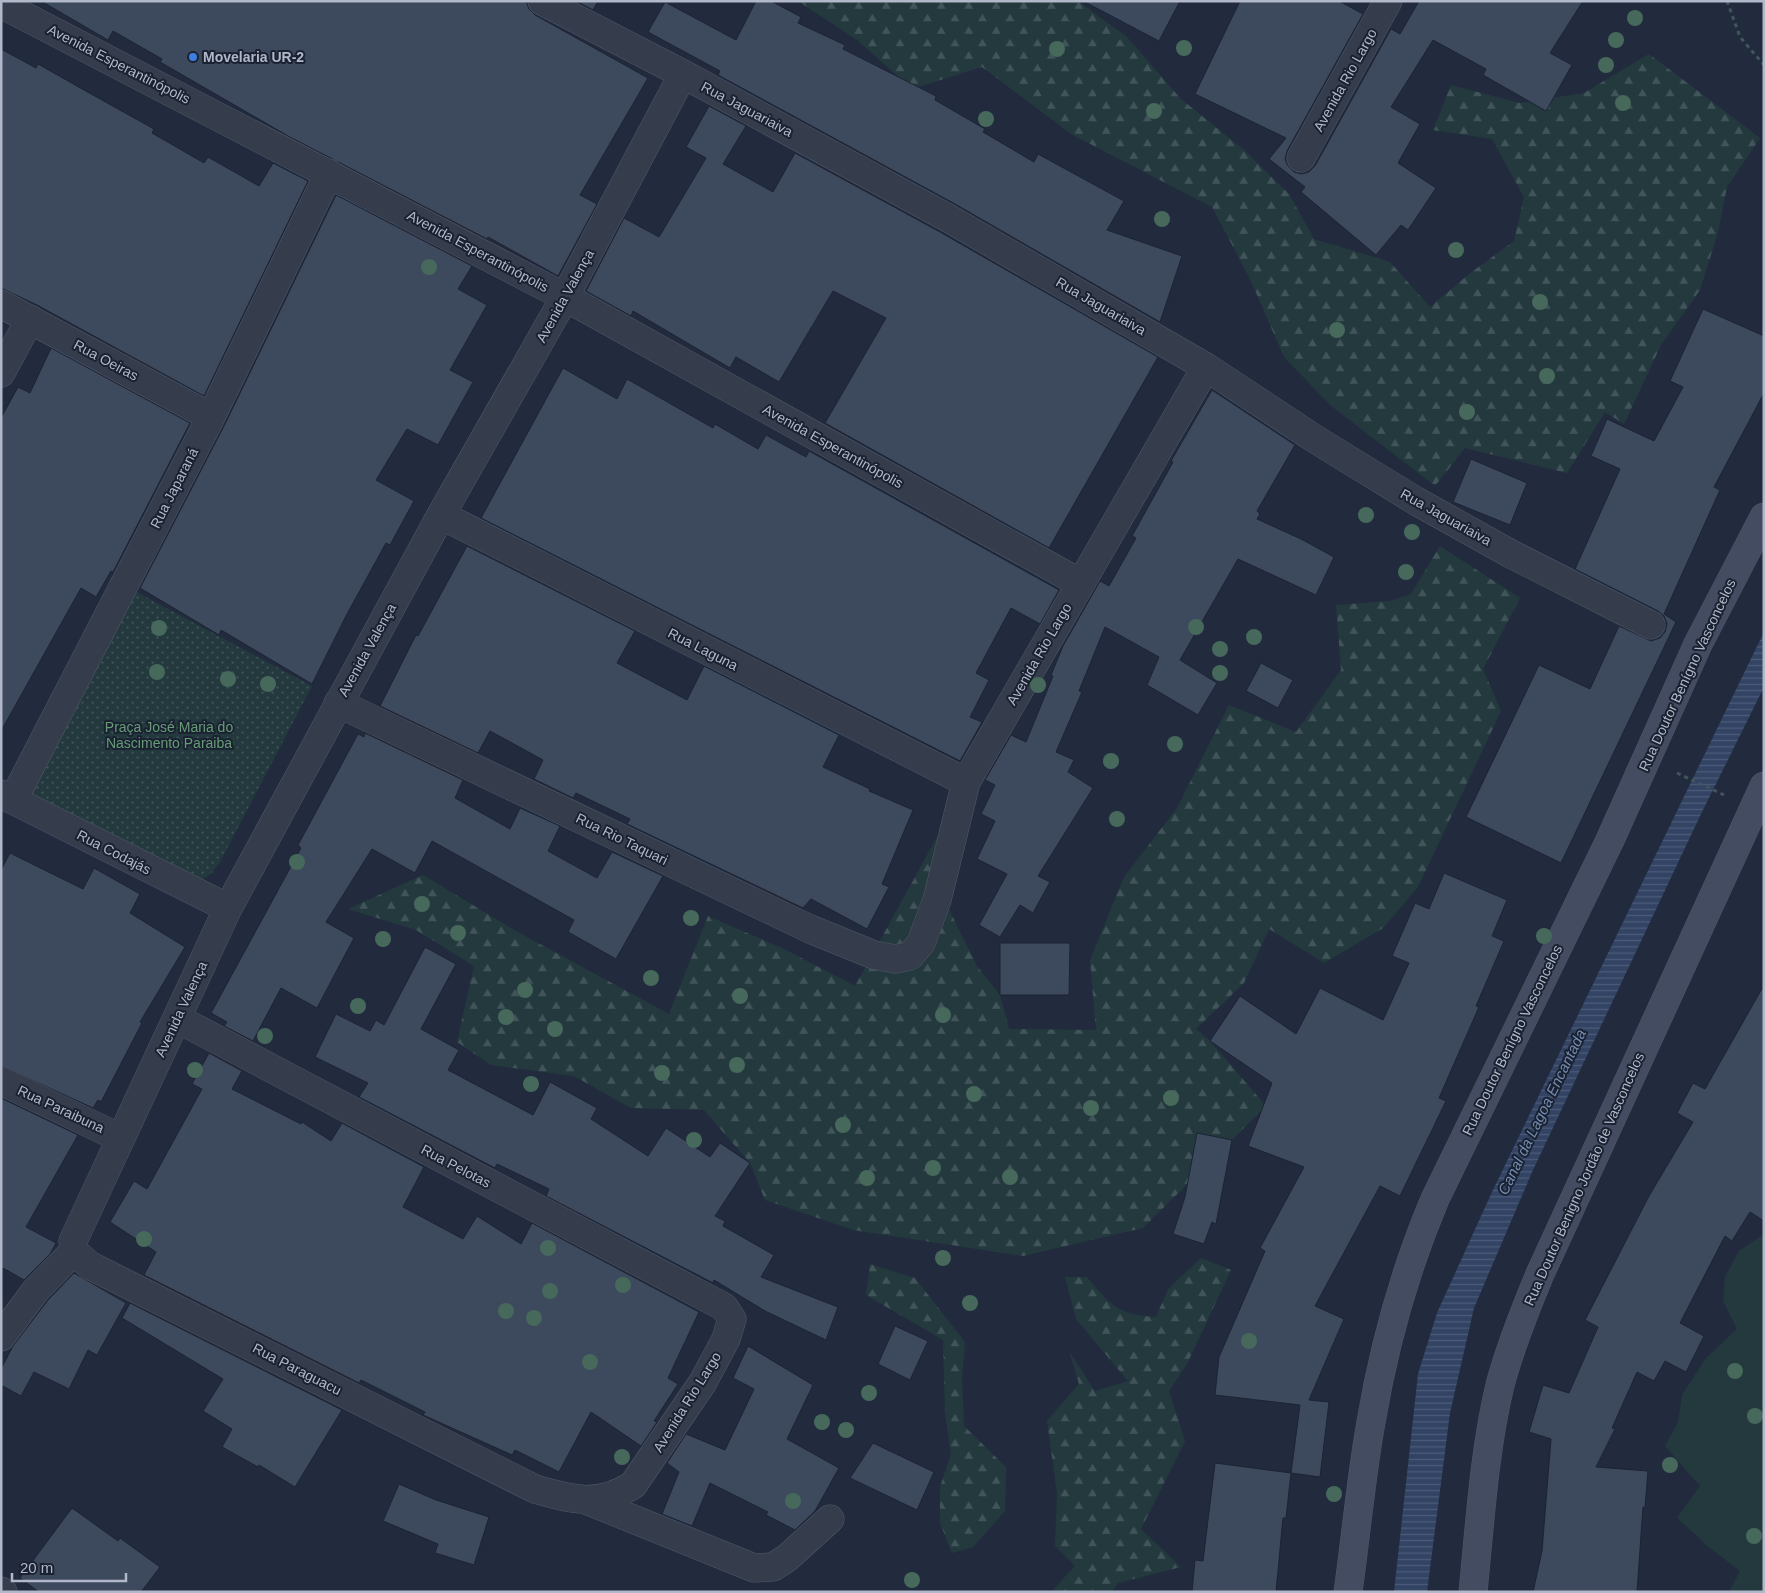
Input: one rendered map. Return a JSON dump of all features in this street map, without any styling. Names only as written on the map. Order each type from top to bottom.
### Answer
[{"type":"main road","name":"Rua Doutor Benígno Vasconcelos","points":[[1348,1592],[1371,1422],[1387,1344],[1419,1236],[1435,1198],[1610,840],[1698,644],[1764,517]]},
{"type":"main road","name":"Rua Doutor Benigno Jordão de Vasconcelos","points":[[1473,1592],[1489,1452],[1500,1385],[1518,1329],[1544,1265],[1764,786]]},
{"type":"street","name":"Rua Jaguariaiva","points":[[542,1],[683,74],[948,218],[1206,368],[1315,439],[1416,501],[1511,554],[1651,625]]},
{"type":"street","name":"Avenida Rio Largo","points":[[1301,158],[1388,1]]},
{"type":"street","name":"Avenida Esperantinópolis","points":[[1,4],[565,297],[1080,583]]},
{"type":"street","name":"Avenida Valença","points":[[1,1337],[74,1244],[120,1138],[178,1019],[228,908],[441,515],[565,297],[683,74]]},
{"type":"street","name":"Rua Japaraná","points":[[7,797],[211,417],[329,173]]},
{"type":"street","name":"Rua Oeiras","points":[[1,304],[211,417]]},
{"type":"street","points":[[1,373],[30,319]]},
{"type":"street","name":"Avenida Rio Largo","points":[[910,956],[923,939],[934,909],[966,782],[1206,368]]},
{"type":"street","name":"Rua Laguna","points":[[441,515],[966,782]]},
{"type":"street","name":"Rua Rio Taquari","points":[[338,704],[819,933],[874,955],[895,959],[910,956]]},
{"type":"street","name":"Rua Codajás","points":[[7,797],[228,908]]},
{"type":"street","points":[[1741,833],[1764,818]]},
{"type":"street","name":"Rua Pelotas","points":[[178,1019],[724,1307],[732,1316]]},
{"type":"street","name":"Rua Paraibuna","points":[[1,1081],[120,1138]]},
{"type":"street","name":"Rua Paraguacu","points":[[74,1244],[83,1261],[105,1274],[535,1489],[560,1497],[586,1500]]},
{"type":"street","name":"Avenida Rio Largo","points":[[586,1500],[608,1498],[634,1484],[703,1382],[730,1330],[732,1316]]},
{"type":"street","points":[[586,1500],[754,1568],[773,1567],[787,1558],[830,1519]]},
{"type":"path","points":[[1727,1],[1740,37],[1764,66]]},
{"type":"path","points":[[1674,772],[1717,792]]},
{"type":"green space","points":[[798,1],[1078,1],[1127,37],[1181,99],[1243,149],[1289,194],[1314,239],[1390,262],[1430,307],[1469,274],[1514,241],[1524,197],[1492,139],[1433,130],[1451,85],[1520,103],[1584,93],[1649,54],[1760,138],[1727,187],[1718,232],[1700,290],[1661,345],[1624,424],[1605,412],[1567,473],[1465,448],[1435,486],[1330,405],[1284,357],[1250,279],[1212,207],[1071,134],[982,67],[912,89],[857,40]]},
{"type":"green space","points":[[1440,546],[1520,598],[1483,669],[1501,711],[1418,887],[1383,928],[1324,963],[1269,929],[1244,983],[1196,1029],[1210,1041],[1266,1106],[1143,1228],[1023,1256],[853,1230],[765,1200],[750,1163],[704,1110],[631,1108],[574,1076],[491,1065],[457,1042],[474,966],[416,930],[348,909],[423,875],[514,930],[669,1014],[708,916],[784,949],[855,986],[969,779],[934,879],[977,966],[1000,995],[1009,1029],[1096,1030],[1090,960],[1124,877],[1177,808],[1229,705],[1296,732],[1341,670],[1336,605],[1390,601],[1411,594]]},
{"type":"green space","name":"Praça José Maria do Nascimento Paraiba","points":[[129,588],[312,686],[220,862],[211,874],[200,881],[21,797]]},
{"type":"green space","points":[[1764,1234],[1764,1592],[1729,1592],[1740,1571],[1710,1548],[1677,1518],[1700,1486],[1665,1446],[1678,1422],[1682,1395],[1706,1358],[1737,1329],[1723,1301],[1725,1277],[1739,1251]]},
{"type":"green space","points":[[1201,1258],[1231,1270],[1187,1364],[1169,1391],[1185,1441],[1141,1529],[1181,1567],[1118,1583],[1112,1592],[1051,1592],[1075,1566],[1055,1546],[1057,1493],[1047,1421],[1079,1384],[1069,1351],[1095,1391],[1128,1381],[1076,1319],[1065,1277],[1087,1277],[1102,1295],[1116,1307],[1132,1314],[1156,1317],[1168,1289]]},
{"type":"green space","points":[[870,1264],[915,1278],[965,1342],[962,1379],[964,1426],[1006,1467],[1005,1511],[973,1547],[952,1553],[940,1523],[940,1487],[951,1454],[945,1413],[943,1340],[866,1295]]},
{"type":"water","name":"Canal da Lagoa Encantada","points":[[1764,632],[1764,687],[1701,814],[1533,1170],[1474,1308],[1450,1413],[1427,1592],[1394,1592],[1418,1374],[1437,1313],[1492,1192]]},
{"type":"building","points":[[41,1],[526,1],[529,9],[535,15],[648,78],[580,195],[597,204],[558,276],[488,237],[487,239],[288,136],[160,62],[162,59],[113,31],[108,40]]},
{"type":"building","points":[[576,1],[598,1],[593,10]]},
{"type":"building","points":[[756,1],[771,1],[801,17],[798,23],[845,45],[843,49],[936,96],[935,100],[985,129],[983,132],[1034,162],[1038,154],[1124,201],[1107,230],[1182,256],[1160,322],[955,204],[718,75],[720,71],[648,32],[665,2],[736,40]]},
{"type":"building","points":[[1083,1],[1180,1],[1159,41]]},
{"type":"building","points":[[1240,1],[1339,1],[1363,14],[1287,151],[1285,159],[1288,166],[1294,172],[1301,174],[1309,172],[1315,166],[1391,29],[1400,34],[1419,1],[1583,1],[1550,53],[1572,65],[1546,111],[1483,75],[1486,69],[1433,40],[1391,107],[1420,124],[1398,163],[1436,188],[1408,230],[1401,225],[1376,255],[1301,192],[1305,187],[1269,159],[1286,138],[1195,94]]},
{"type":"building","points":[[1,49],[36,68],[38,64],[154,129],[152,133],[204,163],[208,157],[259,186],[273,163],[308,181],[204,396],[37,305],[1,288]]},
{"type":"building","points":[[709,106],[746,126],[723,164],[773,192],[795,153],[940,232],[1158,357],[1049,548],[825,423],[886,318],[833,291],[779,382],[736,357],[730,368],[633,311],[631,316],[586,291],[624,218],[659,237],[706,158],[686,147]]},
{"type":"building","points":[[336,195],[472,266],[458,289],[487,305],[450,370],[473,382],[438,445],[407,429],[376,480],[414,501],[390,545],[386,543],[347,614],[312,684],[221,630],[219,635],[140,588],[225,424]]},
{"type":"building","points":[[1703,309],[1764,336],[1764,393],[1714,487],[1720,490],[1664,614],[1676,622],[1561,863],[1466,817],[1539,665],[1590,689],[1619,626],[1651,641],[1660,638],[1665,632],[1667,624],[1664,616],[1658,611],[1575,569],[1620,469],[1591,456],[1607,419],[1654,441],[1683,387],[1670,381]]},
{"type":"building","points":[[51,348],[190,423],[113,572],[111,571],[96,597],[81,588],[1,731],[1,418],[18,387],[30,393]]},
{"type":"building","points":[[563,368],[617,399],[627,379],[713,428],[715,424],[758,449],[766,435],[806,457],[809,451],[1059,590],[1040,624],[1011,608],[976,673],[989,680],[970,717],[982,722],[960,761],[481,518]]},
{"type":"building","points":[[1212,390],[1295,445],[1257,511],[1260,514],[1257,519],[1301,539],[1334,557],[1316,595],[1238,559],[1180,660],[1217,683],[1198,715],[1147,685],[1159,657],[1105,627],[1079,691],[1082,692],[1056,752],[1074,760],[1068,772],[1093,788],[1038,876],[1050,882],[1033,913],[1020,905],[1000,937],[979,925],[1007,874],[977,859],[995,821],[981,814],[995,785],[985,780],[1011,735],[1026,742],[1063,646],[1100,581],[1109,586],[1136,538],[1132,536],[1173,462],[1171,461]]},
{"type":"building","points":[[1471,459],[1527,483],[1510,525],[1453,502]]},
{"type":"building","points":[[467,546],[635,631],[617,663],[687,700],[704,666],[839,735],[823,767],[870,789],[869,791],[913,810],[882,884],[889,887],[867,929],[811,899],[803,908],[627,824],[630,819],[576,793],[573,798],[534,779],[543,760],[490,731],[478,753],[380,706],[416,635],[418,636]]},
{"type":"building","points":[[1261,663],[1293,680],[1278,708],[1246,691]]},
{"type":"building","points":[[365,733],[463,780],[455,798],[510,829],[520,808],[560,826],[548,851],[597,878],[612,852],[663,876],[616,959],[568,932],[574,920],[432,841],[415,873],[372,849],[326,922],[354,938],[317,1008],[281,988],[253,1041],[224,1026],[227,1022],[211,1013],[301,848],[298,845],[358,734],[364,737]]},
{"type":"building","points":[[10,853],[83,889],[94,868],[140,894],[130,913],[185,947],[140,1022],[142,1023],[101,1102],[98,1100],[93,1108],[1,1066],[1,870]]},
{"type":"building","points":[[1444,873],[1507,900],[1492,936],[1504,941],[1476,1006],[1479,1007],[1439,1098],[1446,1101],[1400,1196],[1380,1186],[1315,1306],[1344,1319],[1309,1400],[1329,1402],[1320,1477],[1291,1473],[1300,1405],[1215,1395],[1219,1357],[1265,1251],[1260,1248],[1304,1167],[1248,1146],[1272,1083],[1210,1041],[1240,996],[1296,1034],[1320,988],[1383,1020],[1409,963],[1392,956],[1415,903],[1429,909]]},
{"type":"building","points":[[1000,943],[1070,943],[1069,995],[1000,995]]},
{"type":"building","points":[[425,947],[456,964],[421,1029],[459,1050],[448,1070],[533,1115],[550,1082],[597,1108],[591,1119],[648,1156],[666,1128],[710,1157],[720,1143],[750,1163],[715,1216],[725,1221],[723,1226],[774,1255],[761,1277],[838,1307],[826,1340],[765,1311],[714,1280],[713,1283],[546,1196],[549,1189],[497,1164],[495,1168],[359,1097],[368,1083],[315,1057],[336,1014],[370,1031],[376,1020],[384,1025]]},
{"type":"building","points":[[1764,985],[1764,1221],[1750,1212],[1732,1241],[1725,1236],[1680,1323],[1704,1336],[1686,1372],[1665,1361],[1654,1381],[1637,1372],[1612,1428],[1615,1429],[1596,1467],[1648,1471],[1645,1507],[1643,1507],[1637,1592],[1533,1592],[1542,1551],[1551,1439],[1529,1432],[1543,1385],[1569,1393],[1598,1327],[1585,1320],[1649,1196],[1693,1122],[1677,1113],[1693,1083],[1705,1089]]},
{"type":"building","points":[[209,1053],[242,1071],[232,1089],[301,1124],[302,1122],[331,1141],[342,1123],[424,1167],[403,1207],[463,1239],[477,1216],[521,1244],[532,1223],[699,1312],[668,1378],[678,1384],[654,1421],[657,1422],[641,1446],[591,1412],[559,1472],[515,1450],[512,1455],[423,1415],[425,1412],[361,1380],[359,1383],[144,1275],[156,1252],[110,1222],[134,1181],[147,1189],[202,1089],[192,1084]]},
{"type":"building","points":[[1,1098],[78,1135],[26,1227],[56,1243],[50,1254],[24,1280],[3,1268],[1,1271]]},
{"type":"building","points":[[1197,1133],[1232,1140],[1216,1224],[1212,1222],[1204,1244],[1173,1234],[1185,1197]]},
{"type":"building","points":[[74,1273],[126,1303],[97,1355],[88,1350],[69,1389],[34,1372],[21,1396],[1,1385],[1,1369],[13,1346],[48,1300]]},
{"type":"building","points":[[130,1303],[342,1410],[295,1487],[259,1465],[258,1467],[222,1447],[232,1429],[203,1411],[223,1379],[122,1318]]},
{"type":"building","points":[[895,1326],[928,1341],[910,1380],[878,1364]]},
{"type":"building","points":[[748,1346],[813,1385],[787,1439],[839,1468],[815,1511],[795,1530],[766,1515],[768,1512],[710,1483],[692,1526],[662,1514],[679,1472],[667,1463],[686,1434],[725,1450],[754,1389],[733,1378]]},
{"type":"building","points":[[873,1443],[934,1472],[917,1510],[850,1478]]},
{"type":"building","points":[[1215,1463],[1291,1473],[1286,1518],[1283,1518],[1276,1592],[1192,1592],[1195,1560],[1203,1561]]},
{"type":"building","points":[[399,1484],[436,1500],[489,1517],[474,1565],[435,1553],[438,1544],[383,1521]]},
{"type":"building","points":[[72,1508],[118,1541],[120,1538],[160,1567],[141,1592],[39,1592],[20,1578]]},
{"type":"place","name":"Movelaria UR-2","points":[[193,57]]}]
